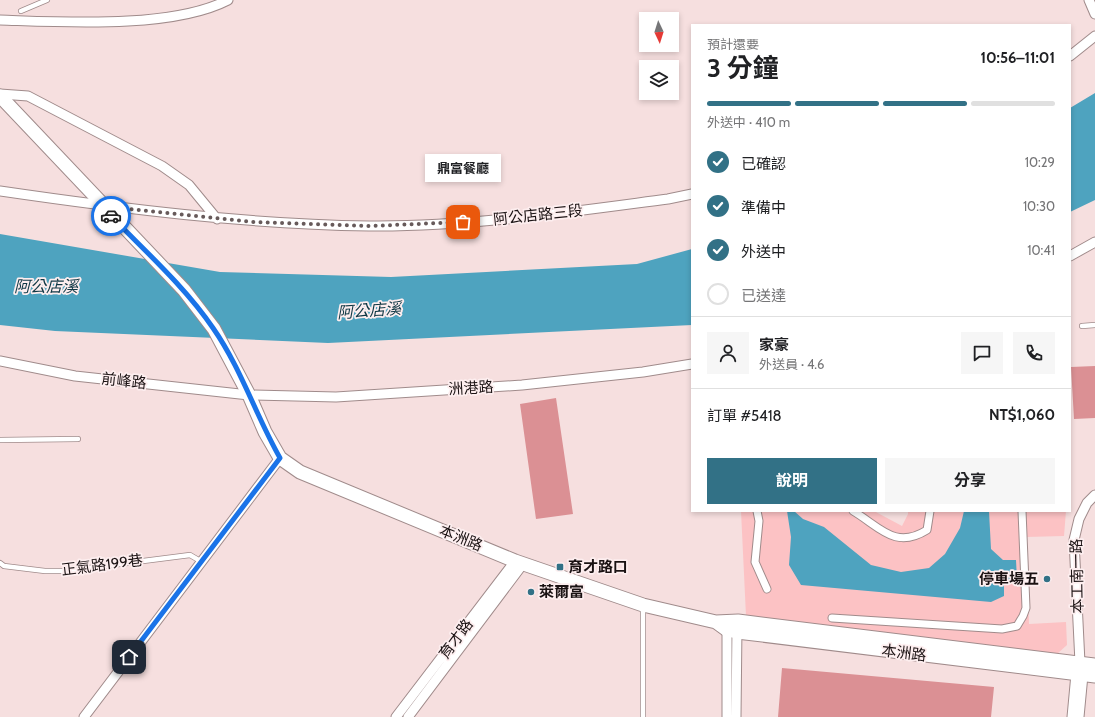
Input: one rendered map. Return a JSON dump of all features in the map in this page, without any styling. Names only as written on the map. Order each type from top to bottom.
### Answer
[{"type":"main road","points":[[0,95],[102,206]]},
{"type":"main road","name":"本洲路","points":[[102,206],[184,290],[214,329],[249,395],[265,432],[280,458],[300,472],[519,562],[643,605],[729,625],[1083,672],[1095,665]]},
{"type":"street","points":[[0,20],[97,22],[166,17],[215,6],[228,0]]},
{"type":"street","points":[[1089,0],[1095,14]]},
{"type":"street","points":[[1071,55],[1095,36]]},
{"type":"street","points":[[0,95],[28,96],[162,166],[189,185],[217,219]]},
{"type":"street","name":"阿公店路三段","points":[[0,190],[102,206],[217,219],[252,222],[370,226],[463,222],[562,213],[668,199],[691,194]]},
{"type":"street","points":[[1071,255],[1095,242]]},
{"type":"street","name":"前峰路","points":[[0,362],[75,376],[249,395]]},
{"type":"street","name":"洲港路","points":[[249,395],[336,397],[522,385],[643,372],[691,364]]},
{"type":"street","points":[[84,717],[203,562],[280,458]]},
{"type":"street","name":"本工南一路","points":[[1083,672],[1074,540],[1079,519],[1087,503],[1095,495]]},
{"type":"street","points":[[757,512],[758,540],[755,562],[767,589]]},
{"type":"street","points":[[854,512],[886,534],[903,539],[915,538],[927,530],[930,512]]},
{"type":"street","points":[[832,618],[1002,629],[1017,626],[1026,608],[1022,512]]},
{"type":"street","name":"育才路","points":[[396,717],[519,562]]},
{"type":"street","name":"育才路","points":[[408,717],[519,562]]},
{"type":"street","points":[[727,717],[729,625]]},
{"type":"street","points":[[729,625],[736,717]]},
{"type":"street","points":[[1072,717],[1083,672]]},
{"type":"street","points":[[1079,717],[1083,672]]},
{"type":"lane","points":[[21,11],[47,0]]},
{"type":"lane","points":[[1082,326],[1095,325]]},
{"type":"lane","points":[[0,440],[78,439]]},
{"type":"lane","name":"正氣路199巷","points":[[0,563],[4,566],[45,571],[65,571],[190,555],[203,562]]},
{"type":"lane","points":[[643,605],[643,717]]},
{"type":"shaded area","points":[[741,512],[876,512],[902,526],[908,512],[1066,512],[1064,536],[1026,537],[1029,624],[1066,622],[1067,645],[1057,654],[746,616]]},
{"type":"water","points":[[1095,93],[1095,200],[1071,212],[1071,107]]},
{"type":"water","name":"阿公店溪","points":[[0,234],[220,272],[391,277],[637,264],[691,249],[691,325],[328,343],[55,331],[0,325]]},
{"type":"water","points":[[787,512],[795,512],[803,519],[824,527],[871,565],[901,572],[929,568],[945,554],[960,528],[964,512],[989,512],[991,549],[1003,560],[1016,560],[1017,580],[1004,584],[1004,596],[991,602],[801,585],[789,565],[791,537]]},
{"type":"building","points":[[1095,366],[1095,418],[1074,419],[1071,367]]},
{"type":"building","points":[[556,398],[573,514],[536,519],[520,404]]},
{"type":"building","points":[[782,668],[994,687],[991,717],[778,717]]},
{"type":"way so far","points":[[111,216],[102,206],[252,222],[370,226],[463,222]]},
{"type":"place","name":"鼎富餐廳","points":[[463,222]]},
{"type":"place","name":"育才路口","points":[[560,567]]},
{"type":"place","name":"停車場五","points":[[1047,579]]},
{"type":"place","name":"萊爾富","points":[[531,592]]},
{"type":"route","points":[[111,216],[184,290],[214,329],[249,395],[265,432],[280,458],[203,562],[129,657]]}]
